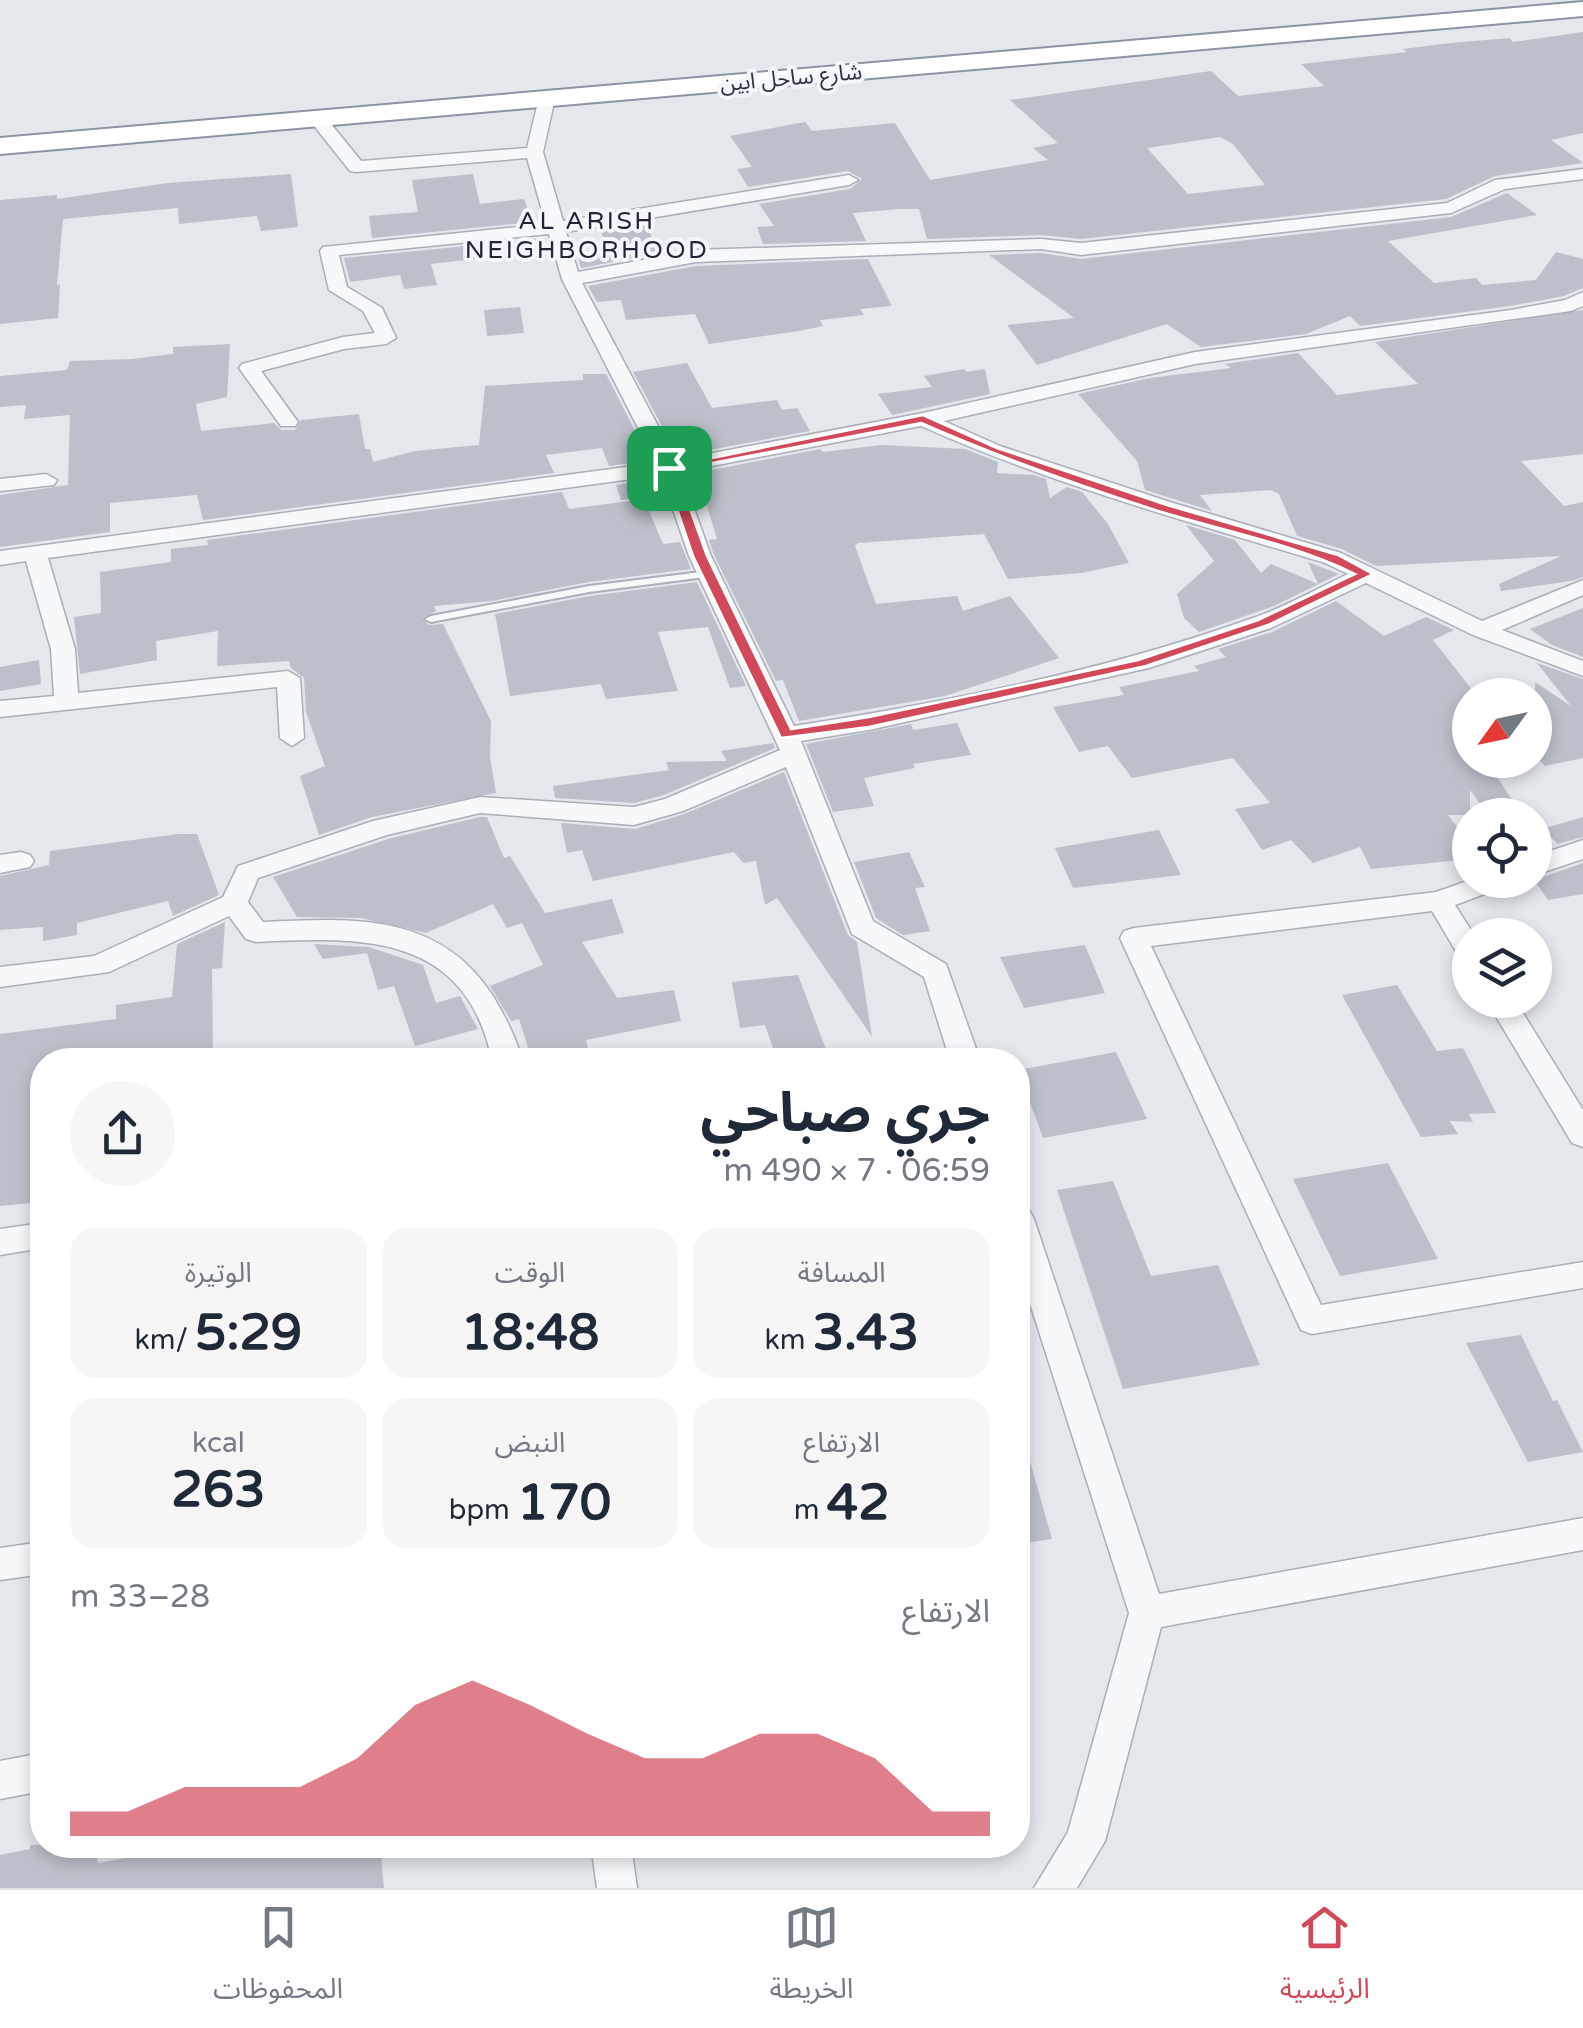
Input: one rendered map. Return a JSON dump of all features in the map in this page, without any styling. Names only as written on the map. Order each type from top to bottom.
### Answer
[{"type":"highway","name":"شارع ساحل ابين","points":[[179,104],[1453,0]]},
{"type":"highway","name":"شارع ساحل ابين","points":[[0,146],[1583,9]]},
{"type":"street","points":[[546,98],[534,152],[571,279],[669,468],[709,574],[789,744],[862,927],[936,972],[961,1048]]},
{"type":"street","points":[[317,118],[356,166],[534,152]]},
{"type":"street","points":[[571,279],[696,256],[1040,244],[1081,249],[1451,208],[1500,184],[1573,175],[1583,199]]},
{"type":"street","points":[[288,422],[249,368],[344,342],[386,338],[382,316],[370,305],[338,290],[330,251],[556,228],[849,180]]},
{"type":"street","points":[[0,558],[669,468],[923,419],[1195,358],[1511,316],[1571,305],[1583,298]]},
{"type":"street","points":[[923,419],[992,450],[1162,508],[1333,558],[1481,630],[1583,669]]},
{"type":"street","points":[[0,484],[46,480]]},
{"type":"street","points":[[34,553],[63,648],[66,702]]},
{"type":"street","points":[[0,977],[98,965],[234,904],[247,872],[382,827],[480,805],[634,816],[674,805],[789,744],[869,722],[1141,663],[1263,622],[1366,574]]},
{"type":"street","points":[[1481,630],[1583,587]]},
{"type":"street","points":[[0,710],[288,678],[292,738]]},
{"type":"street","points":[[1552,860],[1583,849]]},
{"type":"street","points":[[1452,896],[1134,938],[1312,1320],[1583,1275]]},
{"type":"street","points":[[1439,900],[1452,921]]},
{"type":"street","points":[[234,904],[256,932],[368,928],[430,947],[475,985],[505,1048]]},
{"type":"street","points":[[1511,1018],[1583,1135]]},
{"type":"street","points":[[0,1242],[30,1238]]},
{"type":"street","points":[[1030,1255],[1148,1614],[1085,1841],[1054,1888]]},
{"type":"street","points":[[1148,1614],[1583,1534]]},
{"type":"street","points":[[0,1564],[30,1560]]},
{"type":"street","points":[[0,1780],[30,1774]]},
{"type":"street","points":[[613,1858],[617,1888]]},
{"type":"lane","points":[[432,620],[589,589],[709,574]]},
{"type":"building","points":[[1583,32],[1583,133],[1551,140],[1583,163],[1495,176],[1446,199],[1081,239],[1041,235],[927,239],[919,209],[900,209],[853,213],[866,241],[763,244],[757,227],[774,226],[759,204],[850,189],[862,179],[848,171],[748,187],[737,169],[752,167],[730,136],[805,122],[812,131],[895,123],[930,180],[1048,160],[1033,148],[1058,143],[1010,100],[1211,71],[1238,96],[1324,86],[1301,64],[1450,43],[1510,38],[1513,42]],"holes":[[[1220,137],[1233,144],[1265,185],[1188,194],[1147,148]]]},
{"type":"building","points":[[291,174],[298,227],[261,231],[257,216],[179,224],[178,208],[63,219],[58,318],[0,324],[0,200],[57,195],[57,199],[168,183]]},
{"type":"building","points":[[473,174],[480,204],[524,199],[532,222],[372,238],[369,216],[418,212],[412,180]]},
{"type":"building","points":[[1507,193],[1537,215],[1388,241],[1434,283],[1476,278],[1482,285],[1536,280],[1556,252],[1583,259],[1583,288],[1564,296],[1510,306],[1360,326],[1350,316],[1306,334],[1201,347],[1167,324],[1037,365],[1007,325],[1074,318],[989,255],[1041,253],[1081,259],[1451,217]]},
{"type":"building","points":[[644,223],[661,253],[581,268],[577,254],[609,251],[600,230]]},
{"type":"building","points":[[538,239],[542,251],[431,264],[437,285],[404,289],[400,275],[350,282],[344,258]]},
{"type":"building","points":[[868,259],[892,306],[860,309],[864,315],[820,320],[823,326],[799,331],[709,344],[695,314],[626,320],[621,300],[597,302],[588,286],[696,266]]},
{"type":"building","points":[[520,307],[524,333],[487,336],[484,310]]},
{"type":"building","points":[[1583,310],[1583,454],[1521,461],[1564,506],[1583,502],[1583,577],[1571,581],[1501,591],[1499,584],[1561,556],[1376,566],[1342,549],[1297,536],[1279,494],[1271,490],[1200,495],[1212,511],[1145,490],[1137,461],[1078,394],[1298,353],[1337,395],[1418,384],[1375,342]]},
{"type":"building","points":[[230,344],[227,397],[196,404],[201,431],[274,423],[281,430],[295,430],[301,420],[359,414],[365,449],[370,449],[373,462],[415,451],[479,445],[485,386],[583,380],[583,374],[606,374],[650,460],[609,466],[602,448],[546,455],[554,473],[203,520],[197,495],[110,503],[110,532],[0,547],[0,495],[68,485],[70,415],[24,419],[26,405],[0,407],[0,376],[67,370],[70,361],[132,359],[173,354],[173,347]]},
{"type":"building","points":[[687,363],[712,408],[777,400],[782,410],[797,408],[810,431],[678,456],[633,372]]},
{"type":"building","points":[[985,369],[990,394],[892,415],[878,394],[932,387],[924,376]]},
{"type":"building","points":[[882,445],[965,449],[998,462],[997,473],[1046,479],[1050,498],[1067,487],[1082,492],[1108,524],[1129,563],[1081,573],[1008,579],[984,534],[858,543],[855,546],[876,604],[957,596],[963,611],[1010,596],[1059,658],[945,696],[799,721],[783,680],[776,681],[714,555],[709,540],[717,539],[702,490],[692,491],[686,475],[820,449],[822,452]]},
{"type":"building","points":[[658,479],[664,495],[621,500],[616,485]]},
{"type":"building","points":[[562,492],[569,509],[644,499],[663,544],[680,542],[691,569],[589,582],[492,601],[434,606],[436,611],[422,618],[429,625],[443,624],[491,721],[490,757],[496,793],[372,817],[319,835],[300,776],[325,766],[306,712],[304,678],[291,668],[289,661],[217,666],[218,631],[156,641],[157,660],[80,674],[74,617],[101,613],[100,572],[171,562],[171,549],[208,545],[207,540]]},
{"type":"building","points":[[1186,525],[1235,540],[1261,573],[1271,564],[1318,584],[1308,562],[1339,574],[1274,606],[1199,632],[1184,618],[1177,594],[1214,561]]},
{"type":"building","points":[[697,582],[746,686],[730,688],[708,627],[658,632],[678,691],[606,699],[601,684],[510,696],[495,614]]},
{"type":"building","points":[[1336,601],[1384,636],[1426,617],[1454,630],[1433,640],[1463,678],[1452,678],[1452,778],[1498,778],[1511,798],[1476,798],[1470,790],[1470,798],[1452,798],[1452,815],[1448,815],[1452,820],[1452,861],[1371,869],[1360,847],[1313,863],[1291,840],[1262,850],[1235,809],[1270,803],[1233,758],[1132,778],[1108,746],[1079,752],[1053,707],[1124,695],[1119,687],[1199,671],[1194,666],[1226,657],[1218,649],[1272,632]]},
{"type":"building","points":[[1583,608],[1583,657],[1552,645],[1530,629]]},
{"type":"building","points":[[39,660],[41,684],[0,691],[0,667]]},
{"type":"building","points":[[1537,663],[1583,679],[1583,758],[1552,765],[1552,693],[1571,706]]},
{"type":"building","points":[[957,723],[971,755],[913,764],[915,768],[864,778],[874,806],[833,812],[806,744],[911,724],[913,730]]},
{"type":"building","points":[[773,743],[775,748],[664,795],[634,803],[555,798],[553,786],[669,770],[666,762],[727,761],[721,751]]},
{"type":"building","points":[[784,772],[848,935],[857,942],[872,1037],[777,898],[765,905],[756,861],[743,863],[734,852],[593,881],[582,850],[567,853],[561,823],[635,829],[684,814]]},
{"type":"building","points":[[487,817],[504,858],[510,856],[545,913],[612,899],[624,933],[582,942],[617,998],[674,990],[681,1021],[586,1040],[588,1048],[528,1048],[519,1019],[511,1021],[490,986],[543,965],[522,923],[507,928],[493,904],[426,933],[361,918],[297,917],[273,877],[388,839]]},
{"type":"building","points":[[1583,817],[1583,837],[1558,844],[1552,838],[1552,826]]},
{"type":"building","points":[[1159,830],[1181,875],[1073,888],[1055,848]]},
{"type":"building","points":[[197,834],[219,895],[173,916],[168,901],[77,923],[77,935],[43,941],[43,927],[0,930],[0,876],[49,865],[50,851]]},
{"type":"building","points":[[909,852],[925,887],[915,888],[930,931],[903,935],[876,918],[854,862]]},
{"type":"building","points":[[1583,863],[1583,894],[1548,900],[1552,898],[1552,874]]},
{"type":"building","points":[[225,922],[222,968],[212,969],[213,1048],[30,1048],[30,1203],[0,1206],[0,1034],[116,1019],[116,1005],[172,997],[177,944]]},
{"type":"building","points":[[314,944],[369,947],[423,965],[436,1003],[460,996],[478,1029],[415,1046],[394,986],[378,990],[367,953],[323,959]]},
{"type":"building","points":[[1085,945],[1105,993],[1024,1008],[1000,957]]},
{"type":"building","points":[[798,975],[825,1048],[773,1048],[765,1025],[740,1028],[732,982]]},
{"type":"building","points":[[1397,985],[1437,1051],[1463,1048],[1496,1113],[1469,1114],[1473,1122],[1450,1121],[1458,1134],[1421,1137],[1342,995]]},
{"type":"building","points":[[1116,1052],[1147,1119],[1043,1138],[1030,1103],[1030,1068]]},
{"type":"building","points":[[1388,1163],[1438,1259],[1340,1276],[1293,1179]]},
{"type":"building","points":[[1113,1181],[1151,1276],[1218,1265],[1260,1365],[1123,1389],[1057,1190]]},
{"type":"building","points":[[1521,1335],[1583,1452],[1528,1462],[1466,1343]]},
{"type":"building","points":[[1030,1462],[1052,1539],[1030,1542]]},
{"type":"building","points":[[30,1849],[30,1858],[97,1858],[98,1863],[125,1858],[381,1858],[384,1888],[0,1888],[0,1855]]},
{"type":"district","name":"AL ARISH NEIGHBORHOOD","points":[[587,234]]},
{"type":"route","points":[[923,419],[992,450],[1162,508],[1333,558],[1366,574],[1263,622],[1141,663],[869,722],[786,734],[700,556],[669,468],[923,419]]}]
